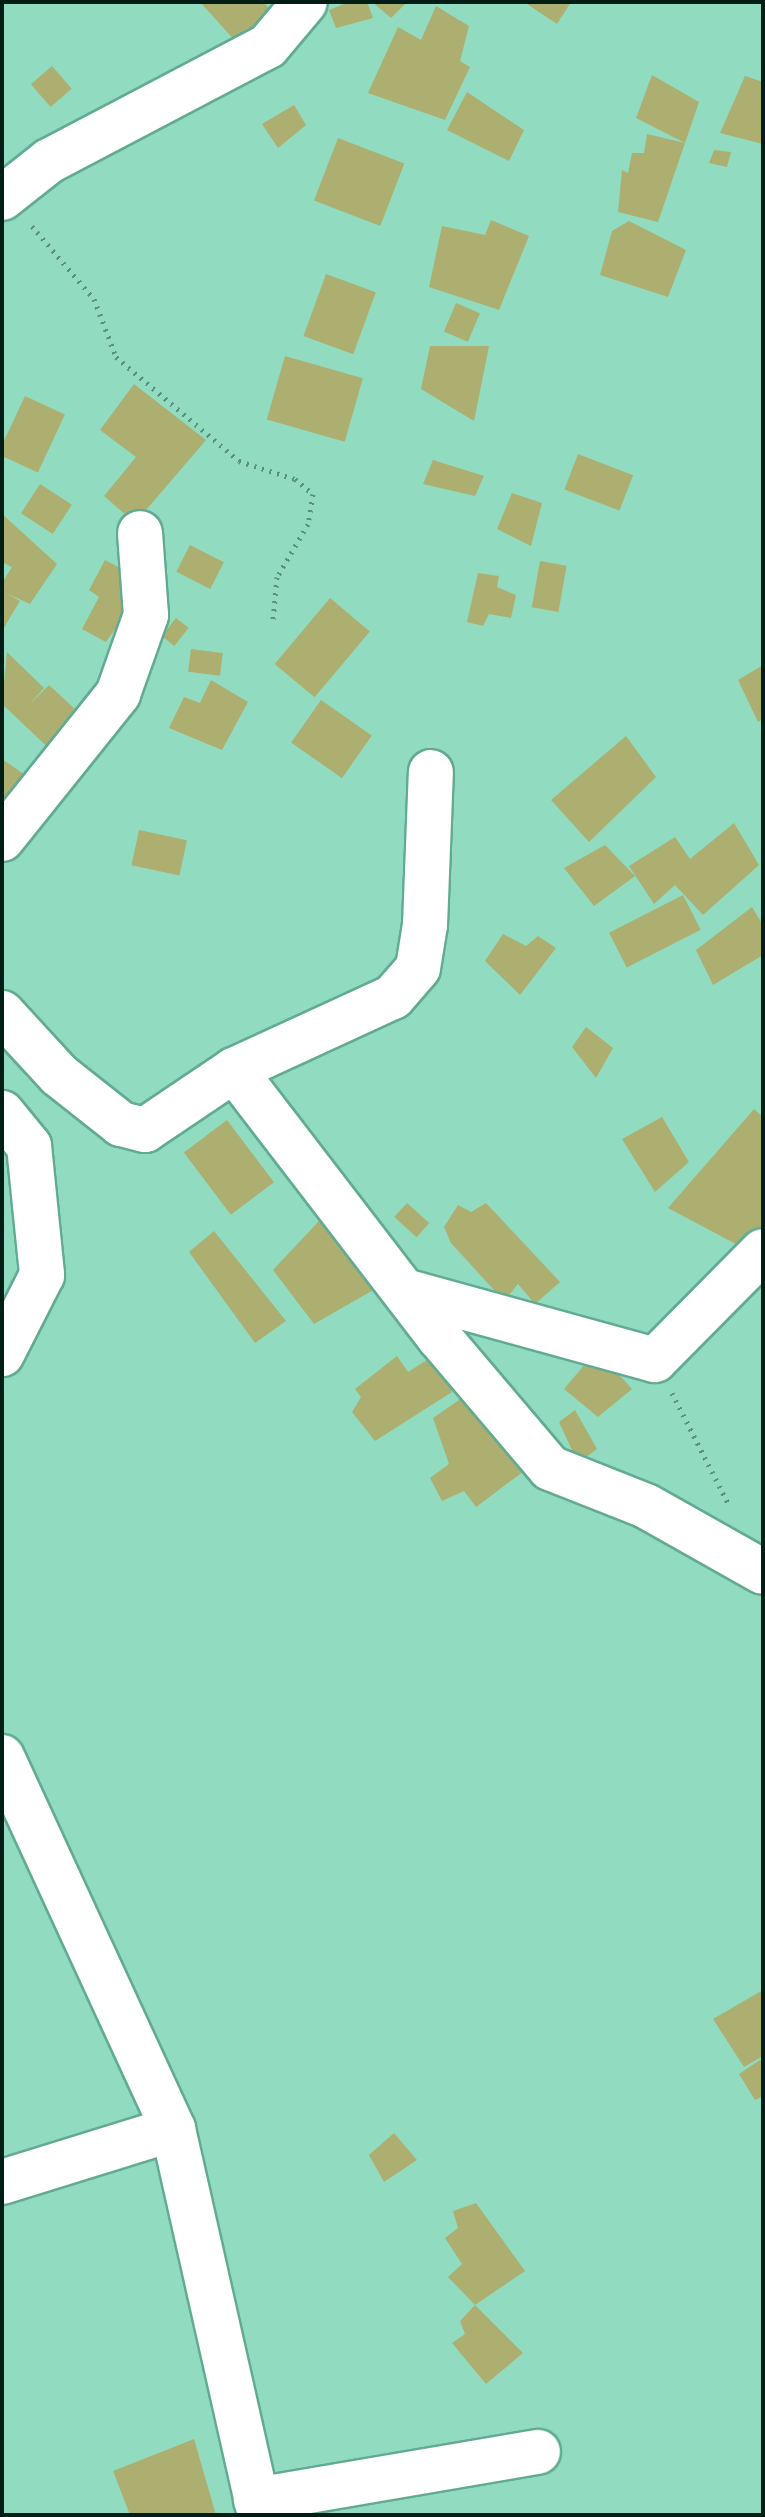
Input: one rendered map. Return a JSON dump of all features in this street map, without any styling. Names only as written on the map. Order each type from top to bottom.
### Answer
[{"type":"street","points":[[2,198],[49,161],[268,46],[305,2]]},
{"type":"street","points":[[2,839],[118,694],[146,615],[149,583],[140,533]]},
{"type":"street","points":[[2,1013],[59,1075],[121,1124],[145,1130],[234,1070],[393,997],[418,968],[432,858],[431,772]]},
{"type":"street","points":[[234,1070],[550,1468],[646,1506],[763,1572]]},
{"type":"street","points":[[2,1113],[29,1146],[42,1275],[2,1354]]},
{"type":"street","points":[[408,1292],[655,1360],[763,1251]]},
{"type":"street","points":[[2,1757],[173,2129],[258,2507],[538,2452]]},
{"type":"street","points":[[2,2182],[173,2129]]},
{"type":"path","points":[[2,198],[76,273],[116,357],[239,461],[295,479],[313,494],[308,524],[277,577],[273,620]]},
{"type":"path","points":[[655,1360],[734,1515]]},
{"type":"building","points":[[200,2],[264,2],[270,10],[238,44]]},
{"type":"building","points":[[349,2],[367,2],[373,18],[336,28],[329,10]]},
{"type":"building","points":[[372,2],[407,2],[391,18]]},
{"type":"building","points":[[524,2],[571,2],[557,24]]},
{"type":"building","points":[[436,6],[469,26],[460,61],[470,67],[445,120],[368,93],[398,27],[421,40]]},
{"type":"building","points":[[52,66],[72,89],[51,107],[31,84]]},
{"type":"building","points":[[652,75],[699,102],[685,143],[636,118]]},
{"type":"building","points":[[745,76],[763,82],[763,144],[720,133]]},
{"type":"building","points":[[467,92],[524,130],[509,161],[447,130]]},
{"type":"building","points":[[294,105],[306,125],[278,148],[262,124]]},
{"type":"building","points":[[647,134],[685,143],[658,222],[618,212],[622,170],[628,173],[632,153],[644,153]]},
{"type":"building","points":[[338,138],[404,163],[380,226],[314,201]]},
{"type":"building","points":[[714,150],[731,152],[727,167],[709,163]]},
{"type":"building","points":[[491,220],[529,236],[499,310],[429,287],[442,226],[485,235]]},
{"type":"building","points":[[629,221],[686,250],[668,297],[600,275],[612,231]]},
{"type":"building","points":[[326,274],[376,292],[353,354],[303,336]]},
{"type":"building","points":[[456,303],[480,313],[468,342],[444,332]]},
{"type":"building","points":[[430,346],[489,346],[474,421],[421,389]]},
{"type":"building","points":[[285,356],[363,378],[345,442],[267,419]]},
{"type":"building","points":[[134,384],[206,440],[135,523],[104,496],[136,457],[100,430]]},
{"type":"building","points":[[25,396],[65,415],[38,473],[2,456],[2,445]]},
{"type":"building","points":[[578,454],[633,475],[619,511],[564,489]]},
{"type":"building","points":[[433,460],[484,476],[475,496],[423,484]]},
{"type":"building","points":[[40,484],[72,505],[53,534],[21,513]]},
{"type":"building","points":[[512,493],[542,503],[531,546],[497,529]]},
{"type":"building","points":[[2,514],[57,564],[30,604],[6,593],[20,601],[2,631],[2,583],[12,567],[2,562]]},
{"type":"building","points":[[190,545],[224,562],[210,589],[176,572]]},
{"type":"building","points":[[105,560],[148,583],[106,642],[82,629],[99,597],[89,590]]},
{"type":"building","points":[[540,561],[567,566],[558,612],[532,607]]},
{"type":"building","points":[[478,573],[499,576],[497,587],[516,595],[511,618],[489,614],[483,626],[467,622]]},
{"type":"building","points":[[330,598],[370,631],[315,697],[275,664]]},
{"type":"building","points":[[176,618],[189,628],[174,646],[162,636]]},
{"type":"building","points":[[191,649],[223,653],[220,676],[188,672]]},
{"type":"building","points":[[7,652],[44,688],[29,705],[49,685],[88,721],[57,756],[2,704]]},
{"type":"building","points":[[763,665],[763,719],[758,722],[738,680]]},
{"type":"building","points":[[211,680],[248,702],[222,750],[169,728],[184,697],[200,703]]},
{"type":"building","points":[[321,700],[372,736],[342,778],[291,743]]},
{"type":"building","points":[[626,736],[656,777],[589,842],[551,800]]},
{"type":"building","points":[[2,759],[41,786],[2,827]]},
{"type":"building","points":[[734,823],[759,865],[703,915],[675,885],[654,904],[629,866],[675,837],[690,859]]},
{"type":"building","points":[[139,830],[187,840],[179,875],[132,865]]},
{"type":"building","points":[[605,845],[635,876],[594,906],[564,868]]},
{"type":"building","points":[[683,895],[701,930],[627,967],[609,933]]},
{"type":"building","points":[[752,907],[763,925],[763,955],[713,985],[696,950]]},
{"type":"building","points":[[503,934],[526,946],[538,936],[556,948],[520,995],[485,961]]},
{"type":"building","points":[[586,1027],[613,1048],[596,1078],[572,1047]]},
{"type":"building","points":[[754,1109],[763,1117],[763,1238],[749,1251],[668,1208]]},
{"type":"building","points":[[662,1117],[689,1162],[655,1192],[622,1139]]},
{"type":"building","points":[[227,1120],[274,1182],[231,1215],[184,1152]]},
{"type":"building","points":[[407,1203],[429,1223],[417,1237],[394,1217]]},
{"type":"building","points":[[486,1203],[560,1282],[535,1304],[518,1284],[504,1301],[451,1243],[444,1227],[458,1205],[471,1212]]},
{"type":"building","points":[[334,1205],[389,1281],[314,1324],[273,1270]]},
{"type":"building","points":[[214,1231],[286,1321],[255,1343],[189,1252]]},
{"type":"building","points":[[597,1350],[632,1389],[598,1417],[564,1389]]},
{"type":"building","points":[[397,1356],[408,1372],[433,1356],[452,1392],[375,1441],[352,1412],[361,1397],[355,1389]]},
{"type":"building","points":[[476,1388],[532,1465],[476,1507],[464,1491],[442,1501],[430,1478],[449,1464],[433,1418]]},
{"type":"building","points":[[575,1410],[597,1449],[578,1463],[559,1422]]},
{"type":"building","points":[[763,1990],[763,2056],[744,2067],[713,2019]]},
{"type":"building","points":[[763,2058],[763,2096],[755,2100],[739,2074]]},
{"type":"building","points":[[394,2133],[417,2160],[384,2182],[369,2155]]},
{"type":"building","points":[[476,2203],[525,2271],[475,2305],[448,2277],[462,2264],[445,2238],[458,2228],[453,2211]]},
{"type":"building","points":[[475,2305],[523,2353],[486,2384],[452,2343],[465,2334],[460,2321]]},
{"type":"building","points":[[194,2439],[216,2515],[130,2515],[113,2471]]}]
